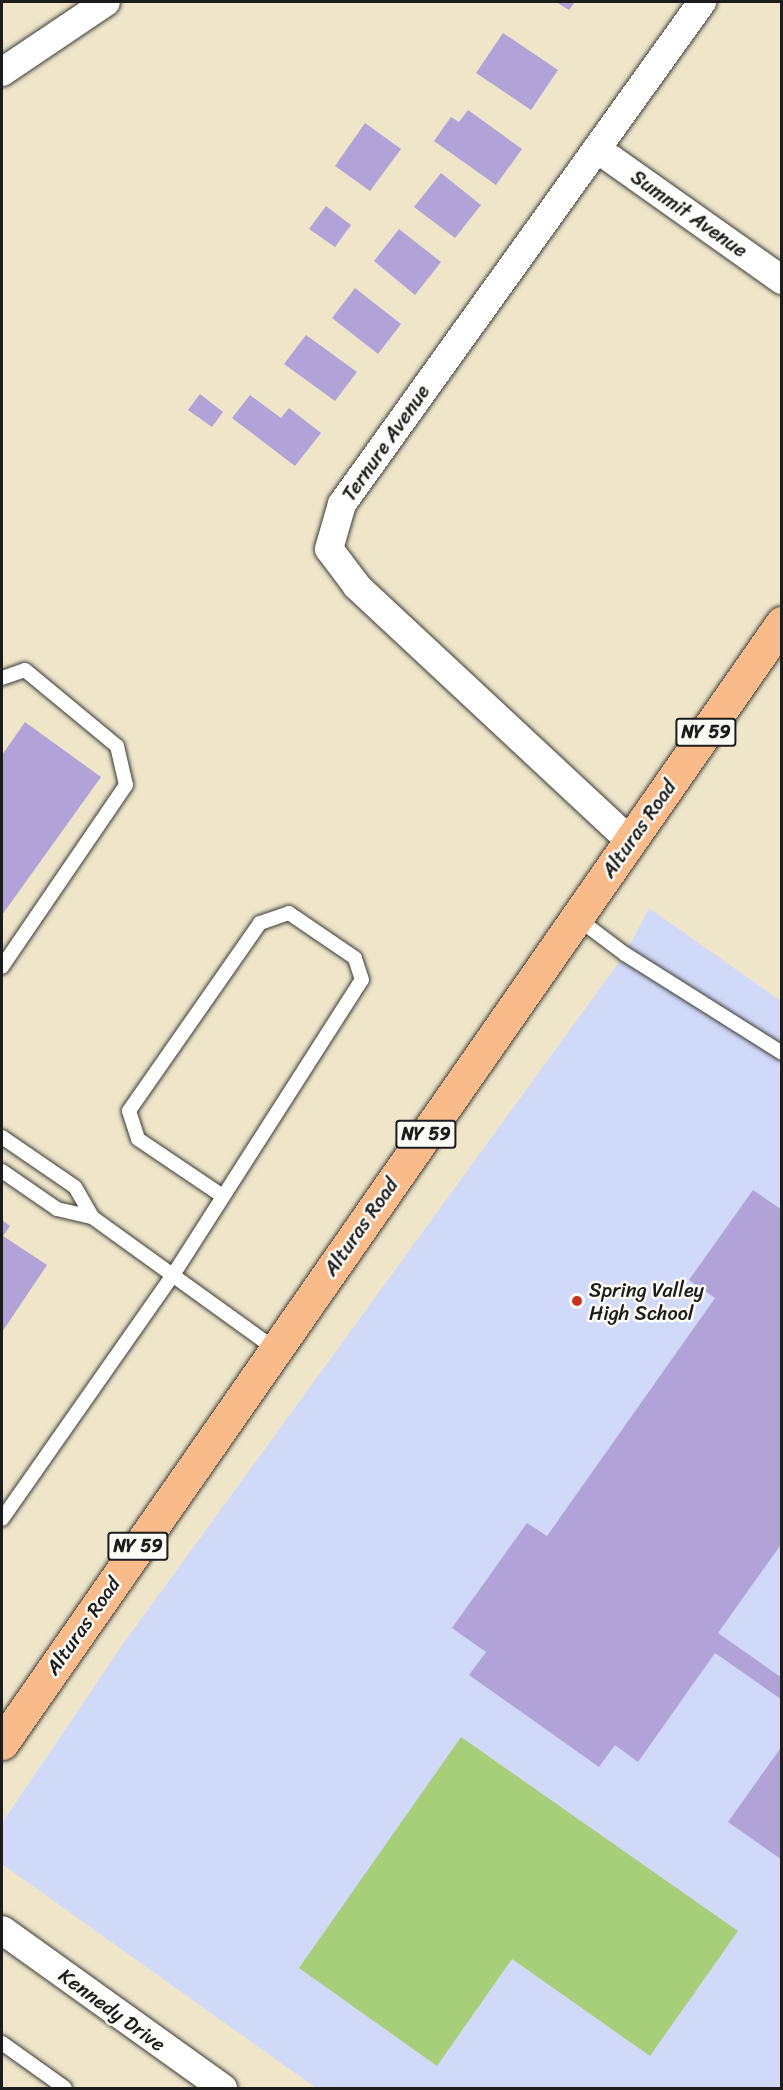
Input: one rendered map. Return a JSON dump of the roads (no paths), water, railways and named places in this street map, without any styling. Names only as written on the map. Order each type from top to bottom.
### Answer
[{"type":"main road","name":"Alturas Road","points":[[2,1743],[782,623]]},
{"type":"street","points":[[2,72],[106,2]]},
{"type":"street","name":"Ternure Avenue","points":[[630,841],[357,586],[329,549],[342,504],[702,2]]},
{"type":"street","name":"Summit Avenue","points":[[597,149],[782,280]]},
{"type":"street","name":"Kennedy Drive","points":[[2,1930],[223,2088]]},
{"type":"lane","points":[[2,678],[25,670],[117,746],[126,785],[2,967]]},
{"type":"lane","points":[[2,1519],[173,1275],[221,1195],[362,980],[355,958],[289,913],[261,923],[129,1111],[138,1139],[221,1195]]},
{"type":"lane","points":[[577,918],[625,954],[782,1053]]},
{"type":"lane","points":[[2,1137],[75,1187],[92,1216],[275,1349]]},
{"type":"lane","points":[[2,1171],[57,1209],[92,1216]]},
{"type":"lane","points":[[2,2043],[65,2088]]},
{"type":"place","name":"Spring Valley High School","points":[[577,1301]]}]
